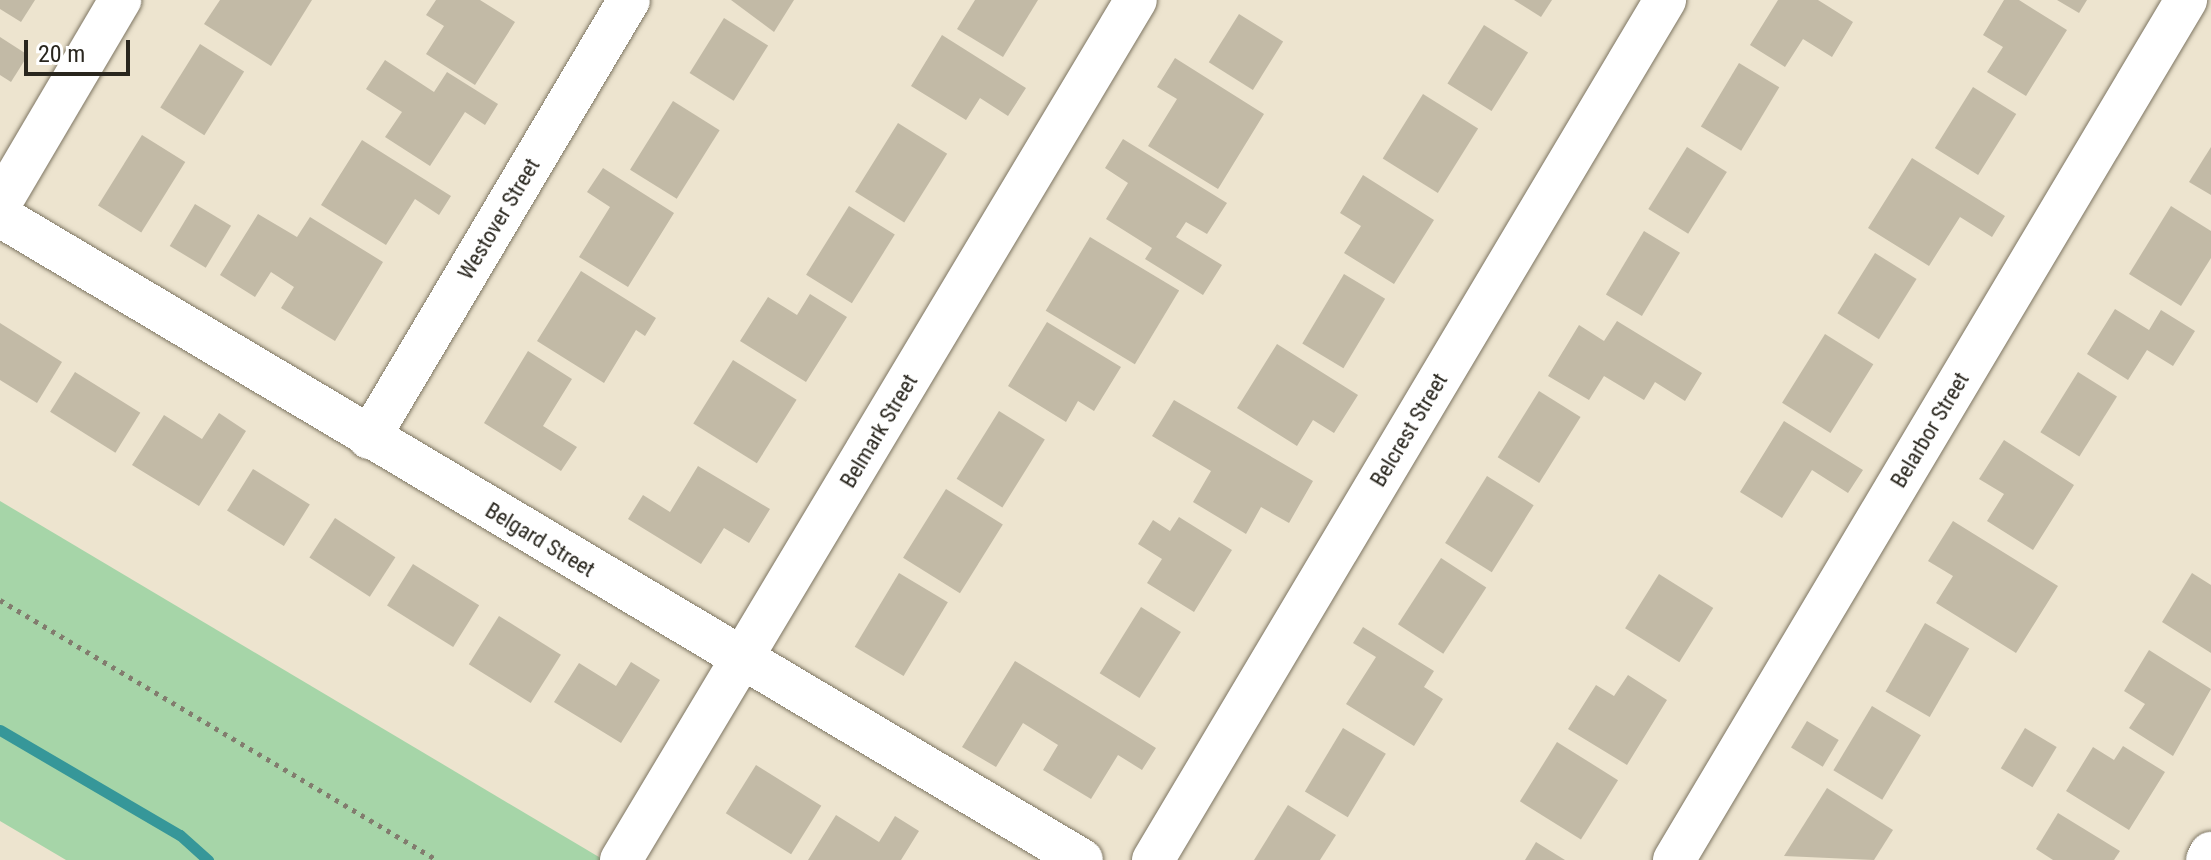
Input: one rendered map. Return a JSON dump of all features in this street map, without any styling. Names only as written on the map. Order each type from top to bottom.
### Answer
[{"type":"main road","points":[[2208,860],[2211,854]]},
{"type":"street","points":[[0,204],[120,0]]},
{"type":"street","name":"Westover Street","points":[[369,438],[629,0]]},
{"type":"street","name":"Belmark Street","points":[[621,860],[1136,0]]},
{"type":"street","name":"Belcrest Street","points":[[1153,860],[1665,0]]},
{"type":"street","name":"Belarbor Street","points":[[1674,860],[2186,0]]},
{"type":"street","name":"Belgard Street","points":[[0,216],[742,662],[1082,860]]},
{"type":"path","points":[[0,600],[437,860]]},
{"type":"green space","points":[[0,501],[604,860],[66,860],[0,821]]},
{"type":"building","points":[[0,0],[35,0],[21,22],[0,9]]},
{"type":"building","points":[[220,0],[312,0],[271,66],[204,24]]},
{"type":"building","points":[[436,0],[480,0],[515,22],[475,85],[426,54],[444,26],[426,15]]},
{"type":"building","points":[[731,0],[794,0],[774,32]]},
{"type":"building","points":[[975,0],[1038,0],[1003,57],[957,29]]},
{"type":"building","points":[[1514,0],[1552,0],[1541,17]]},
{"type":"building","points":[[1778,0],[1818,0],[1853,22],[1832,57],[1803,39],[1785,67],[1750,45]]},
{"type":"building","points":[[2004,0],[2019,0],[2067,30],[2026,96],[1987,72],[2003,47],[1983,35]]},
{"type":"building","points":[[2057,0],[2087,0],[2079,13]]},
{"type":"building","points":[[1239,14],[1283,42],[1253,90],[1209,62]]},
{"type":"building","points":[[724,18],[768,46],[734,101],[690,73]]},
{"type":"building","points":[[1484,25],[1528,53],[1492,111],[1447,84]]},
{"type":"building","points":[[942,35],[1026,88],[1008,116],[980,98],[966,120],[911,86]]},
{"type":"building","points":[[0,37],[28,55],[11,82],[0,75]]},
{"type":"building","points":[[200,44],[244,72],[204,135],[160,108]]},
{"type":"building","points":[[1175,58],[1264,114],[1218,189],[1148,146],[1177,99],[1157,87]]},
{"type":"building","points":[[385,60],[434,92],[447,72],[498,104],[485,125],[465,112],[430,166],[385,137],[402,112],[366,89]]},
{"type":"building","points":[[1739,63],[1779,87],[1741,151],[1701,126]]},
{"type":"building","points":[[1973,87],[2016,114],[1978,175],[1935,148]]},
{"type":"building","points":[[1423,94],[1478,128],[1438,193],[1383,158]]},
{"type":"building","points":[[673,101],[720,130],[677,199],[630,170]]},
{"type":"building","points":[[898,123],[947,154],[904,222],[855,192]]},
{"type":"building","points":[[142,135],[185,162],[141,232],[98,205]]},
{"type":"building","points":[[1123,139],[1227,203],[1207,234],[1186,222],[1176,237],[1222,265],[1203,295],[1145,259],[1152,248],[1106,219],[1128,183],[1105,168]]},
{"type":"building","points":[[362,140],[451,196],[439,215],[415,199],[386,245],[321,205]]},
{"type":"building","points":[[1687,147],[1727,172],[1688,234],[1648,209]]},
{"type":"building","points":[[2211,147],[2211,195],[2189,182]]},
{"type":"building","points":[[1912,158],[2005,216],[1992,237],[1960,217],[1929,266],[1868,228]]},
{"type":"building","points":[[603,168],[674,213],[628,287],[579,257],[610,207],[587,192]]},
{"type":"building","points":[[1363,175],[1434,220],[1394,284],[1344,253],[1361,226],[1340,213]]},
{"type":"building","points":[[195,204],[231,226],[206,268],[170,246]]},
{"type":"building","points":[[849,206],[895,235],[852,303],[806,275]]},
{"type":"building","points":[[2171,206],[2211,231],[2211,258],[2181,306],[2129,274]]},
{"type":"building","points":[[258,214],[297,237],[310,217],[383,262],[335,341],[281,308],[294,287],[271,272],[255,297],[220,275]]},
{"type":"building","points":[[1644,231],[1680,253],[1642,316],[1606,294]]},
{"type":"building","points":[[1090,237],[1179,291],[1135,364],[1046,311]]},
{"type":"building","points":[[1875,253],[1917,279],[1879,339],[1837,313]]},
{"type":"building","points":[[581,271],[656,318],[645,336],[636,330],[604,383],[537,341]]},
{"type":"building","points":[[1344,274],[1385,299],[1343,368],[1302,343]]},
{"type":"building","points":[[810,294],[847,317],[806,382],[740,341],[768,297],[797,315]]},
{"type":"building","points":[[2115,309],[2149,330],[2161,310],[2195,331],[2173,366],[2147,350],[2128,380],[2087,354]]},
{"type":"building","points":[[1617,321],[1702,373],[1685,401],[1655,382],[1644,400],[1604,376],[1589,400],[1548,376],[1579,325],[1604,341]]},
{"type":"building","points":[[1047,322],[1121,367],[1094,411],[1078,401],[1066,422],[1008,386]]},
{"type":"building","points":[[0,323],[62,362],[37,403],[0,380]]},
{"type":"building","points":[[1825,334],[1873,364],[1830,433],[1782,403]]},
{"type":"building","points":[[1277,344],[1358,395],[1334,433],[1313,420],[1297,446],[1237,408]]},
{"type":"building","points":[[528,351],[572,379],[543,426],[577,447],[561,471],[484,423]]},
{"type":"building","points":[[733,360],[797,400],[757,463],[693,424]]},
{"type":"building","points":[[75,372],[140,413],[115,453],[50,412]]},
{"type":"building","points":[[2078,372],[2117,396],[2079,457],[2040,432]]},
{"type":"building","points":[[1539,391],[1581,417],[1539,483],[1498,457]]},
{"type":"building","points":[[1174,400],[1313,481],[1289,523],[1261,507],[1246,534],[1193,502],[1211,471],[1152,436]]},
{"type":"building","points":[[999,411],[1045,440],[1002,507],[957,479]]},
{"type":"building","points":[[219,413],[246,431],[199,506],[132,465],[164,415],[202,439]]},
{"type":"building","points":[[1784,421],[1863,470],[1848,493],[1812,470],[1782,518],[1740,492]]},
{"type":"building","points":[[2004,440],[2074,485],[2033,550],[1987,521],[2004,494],[1979,479]]},
{"type":"building","points":[[698,466],[770,509],[749,543],[724,528],[701,564],[628,519],[643,495],[670,512]]},
{"type":"building","points":[[253,469],[310,505],[284,546],[227,511]]},
{"type":"building","points":[[1487,476],[1534,505],[1492,572],[1445,543]]},
{"type":"building","points":[[946,489],[1003,525],[960,593],[903,558]]},
{"type":"building","points":[[1179,517],[1232,550],[1194,612],[1147,583],[1162,559],[1138,544],[1153,520],[1170,531]]},
{"type":"building","points":[[335,518],[395,557],[370,597],[309,557]]},
{"type":"building","points":[[1953,521],[2058,586],[2016,653],[1936,603],[1953,576],[1928,561]]},
{"type":"building","points":[[1441,558],[1486,587],[1443,654],[1398,624]]},
{"type":"building","points":[[413,564],[479,605],[453,647],[387,606]]},
{"type":"building","points":[[899,573],[948,602],[904,676],[855,647]]},
{"type":"building","points":[[2192,573],[2211,585],[2211,653],[2162,622]]},
{"type":"building","points":[[1659,574],[1713,608],[1679,662],[1625,628]]},
{"type":"building","points":[[1141,607],[1181,632],[1140,698],[1100,673]]},
{"type":"building","points":[[499,616],[561,655],[531,703],[469,664]]},
{"type":"building","points":[[1925,623],[1969,648],[1930,717],[1886,691]]},
{"type":"building","points":[[1363,627],[1434,671],[1424,687],[1443,699],[1414,746],[1346,704],[1376,657],[1353,643]]},
{"type":"building","points":[[2149,650],[2211,689],[2173,756],[2129,728],[2145,704],[2124,691]]},
{"type":"building","points":[[1015,661],[1156,748],[1142,770],[1118,755],[1091,799],[1043,770],[1058,745],[1023,723],[996,767],[962,747]]},
{"type":"building","points":[[631,662],[660,680],[621,743],[554,702],[579,663],[616,686]]},
{"type":"building","points":[[1628,675],[1667,700],[1627,765],[1568,729],[1596,685],[1614,696]]},
{"type":"building","points":[[1872,706],[1921,735],[1882,800],[1833,770]]},
{"type":"building","points":[[1807,721],[1839,740],[1823,767],[1791,748]]},
{"type":"building","points":[[1343,728],[1386,754],[1348,817],[1305,791]]},
{"type":"building","points":[[2025,728],[2057,747],[2033,787],[2001,768]]},
{"type":"building","points":[[1557,742],[1618,780],[1581,840],[1520,801]]},
{"type":"building","points":[[2123,746],[2165,772],[2129,830],[2066,791],[2093,747],[2114,760]]},
{"type":"building","points":[[756,765],[821,806],[791,854],[726,813]]},
{"type":"building","points":[[1827,788],[1893,830],[1874,860],[1784,856]]},
{"type":"building","points":[[1288,805],[1336,835],[1320,860],[1254,860]]},
{"type":"building","points":[[2058,813],[2120,851],[2114,860],[2053,860],[2036,849]]},
{"type":"building","points":[[836,815],[879,842],[895,816],[919,831],[901,860],[808,860]]},
{"type":"building","points":[[1536,842],[1565,860],[1525,860]]},
{"type":"waterway","points":[[0,730],[180,835],[208,860]]}]
